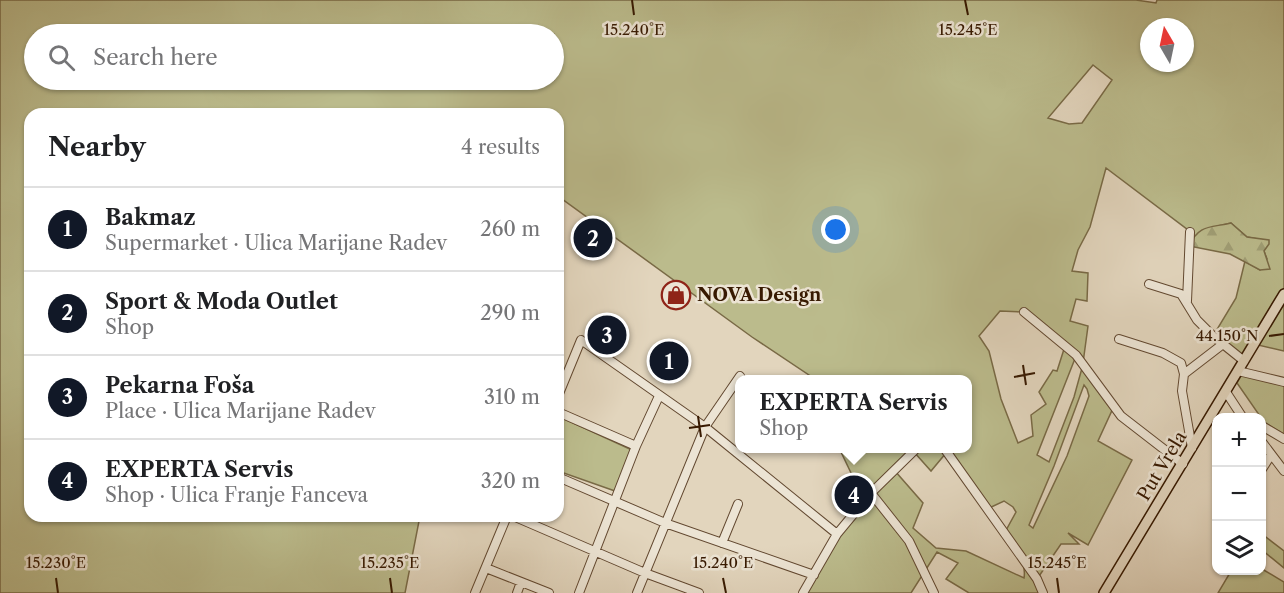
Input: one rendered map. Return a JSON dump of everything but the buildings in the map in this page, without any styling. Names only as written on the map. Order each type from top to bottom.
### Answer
[{"type":"main road","name":"Put Vrela","points":[[1104,593],[1284,294]]},
{"type":"street","points":[[1187,301],[1190,232]]},
{"type":"street","points":[[1149,284],[1181,294],[1197,320],[1244,362]]},
{"type":"street","points":[[1024,312],[1076,356],[1122,416],[1183,464]]},
{"type":"street","points":[[1119,339],[1163,353],[1181,363],[1184,374],[1182,391],[1192,448]]},
{"type":"street","points":[[564,381],[581,340],[705,427],[735,451]]},
{"type":"street","points":[[1184,374],[1223,344]]},
{"type":"street","points":[[1238,370],[1284,382]]},
{"type":"street","points":[[637,593],[705,427],[735,383]]},
{"type":"street","points":[[1226,392],[1241,413]]},
{"type":"street","points":[[579,593],[636,446],[659,396]]},
{"type":"street","points":[[564,415],[636,446]]},
{"type":"street","points":[[1266,428],[1284,439]]},
{"type":"street","points":[[1266,448],[1284,471]]},
{"type":"street","points":[[737,453],[837,534]]},
{"type":"street","points":[[803,593],[837,534],[871,493],[912,453]]},
{"type":"street","points":[[948,453],[1037,579],[1044,593]]},
{"type":"street","points":[[1263,467],[1271,455]]},
{"type":"street","points":[[564,480],[665,523],[814,575]]},
{"type":"street","points":[[871,493],[909,541],[934,593]]},
{"type":"street","points":[[722,543],[738,504]]},
{"type":"street","points":[[475,593],[505,522]]},
{"type":"street","points":[[526,522],[645,573],[699,593]]},
{"type":"street","points":[[486,568],[549,593]]},
{"type":"street","points":[[517,593],[521,582]]},
{"type":"green space","points":[[0,0],[1136,0],[1156,3],[1157,0],[1284,0],[1284,301],[1278,304],[1284,307],[1284,351],[1254,344],[1244,361],[1213,336],[1236,298],[1245,261],[1260,270],[1267,259],[1263,240],[1247,237],[1231,223],[1218,226],[1189,246],[1188,230],[1106,168],[1090,227],[1078,250],[1072,271],[1088,273],[1087,301],[1076,299],[1070,321],[1088,326],[1083,363],[1076,356],[1037,455],[1049,462],[1074,397],[1082,368],[1114,406],[1098,441],[1132,460],[1088,545],[1068,533],[1079,544],[1061,544],[1037,579],[1043,593],[969,593],[946,579],[958,563],[937,552],[911,593],[803,593],[837,534],[871,493],[853,477],[841,453],[913,453],[895,471],[923,503],[913,528],[936,548],[966,551],[1024,578],[1021,560],[1004,534],[1016,512],[1013,507],[1004,501],[987,509],[946,453],[972,453],[972,375],[809,375],[752,337],[564,200],[564,108],[24,108],[24,522],[419,522],[405,593],[0,593]],"holes":[[[1093,65],[1112,80],[1082,123],[1069,124],[1048,118]],[[1000,311],[1024,312],[1065,346],[1057,371],[1053,370],[1039,392],[1046,404],[1031,415],[1033,436],[1018,443],[1001,399],[989,351],[979,336]],[[1084,385],[1089,396],[1067,456],[1033,528],[1029,525]]]},
{"type":"green space","points":[[1231,223],[1247,237],[1269,240],[1264,251],[1270,269],[1260,270],[1230,254],[1189,246],[1201,230]]},
{"type":"green space","points":[[1245,369],[1284,381],[1284,434],[1266,423],[1266,413],[1258,413],[1237,383]]},
{"type":"green space","points":[[564,419],[632,450],[615,491],[564,473]]},
{"type":"green space","points":[[915,453],[946,453],[931,471]]},
{"type":"green space","points":[[1266,537],[1284,551],[1284,568],[1266,553]]},
{"type":"green space","points":[[1266,571],[1284,582],[1284,593],[1218,593],[1229,575],[1266,575]]},
{"type":"place","name":"Sport & Moda Outlet","points":[[593,238]]},
{"type":"place","name":"NOVA Design","points":[[676,295]]},
{"type":"place","name":"Pekarna Foša","points":[[607,335]]},
{"type":"place","name":"Bakmaz","points":[[669,361]]},
{"type":"place","name":"EXPERTA Servis","points":[[854,495]]}]
